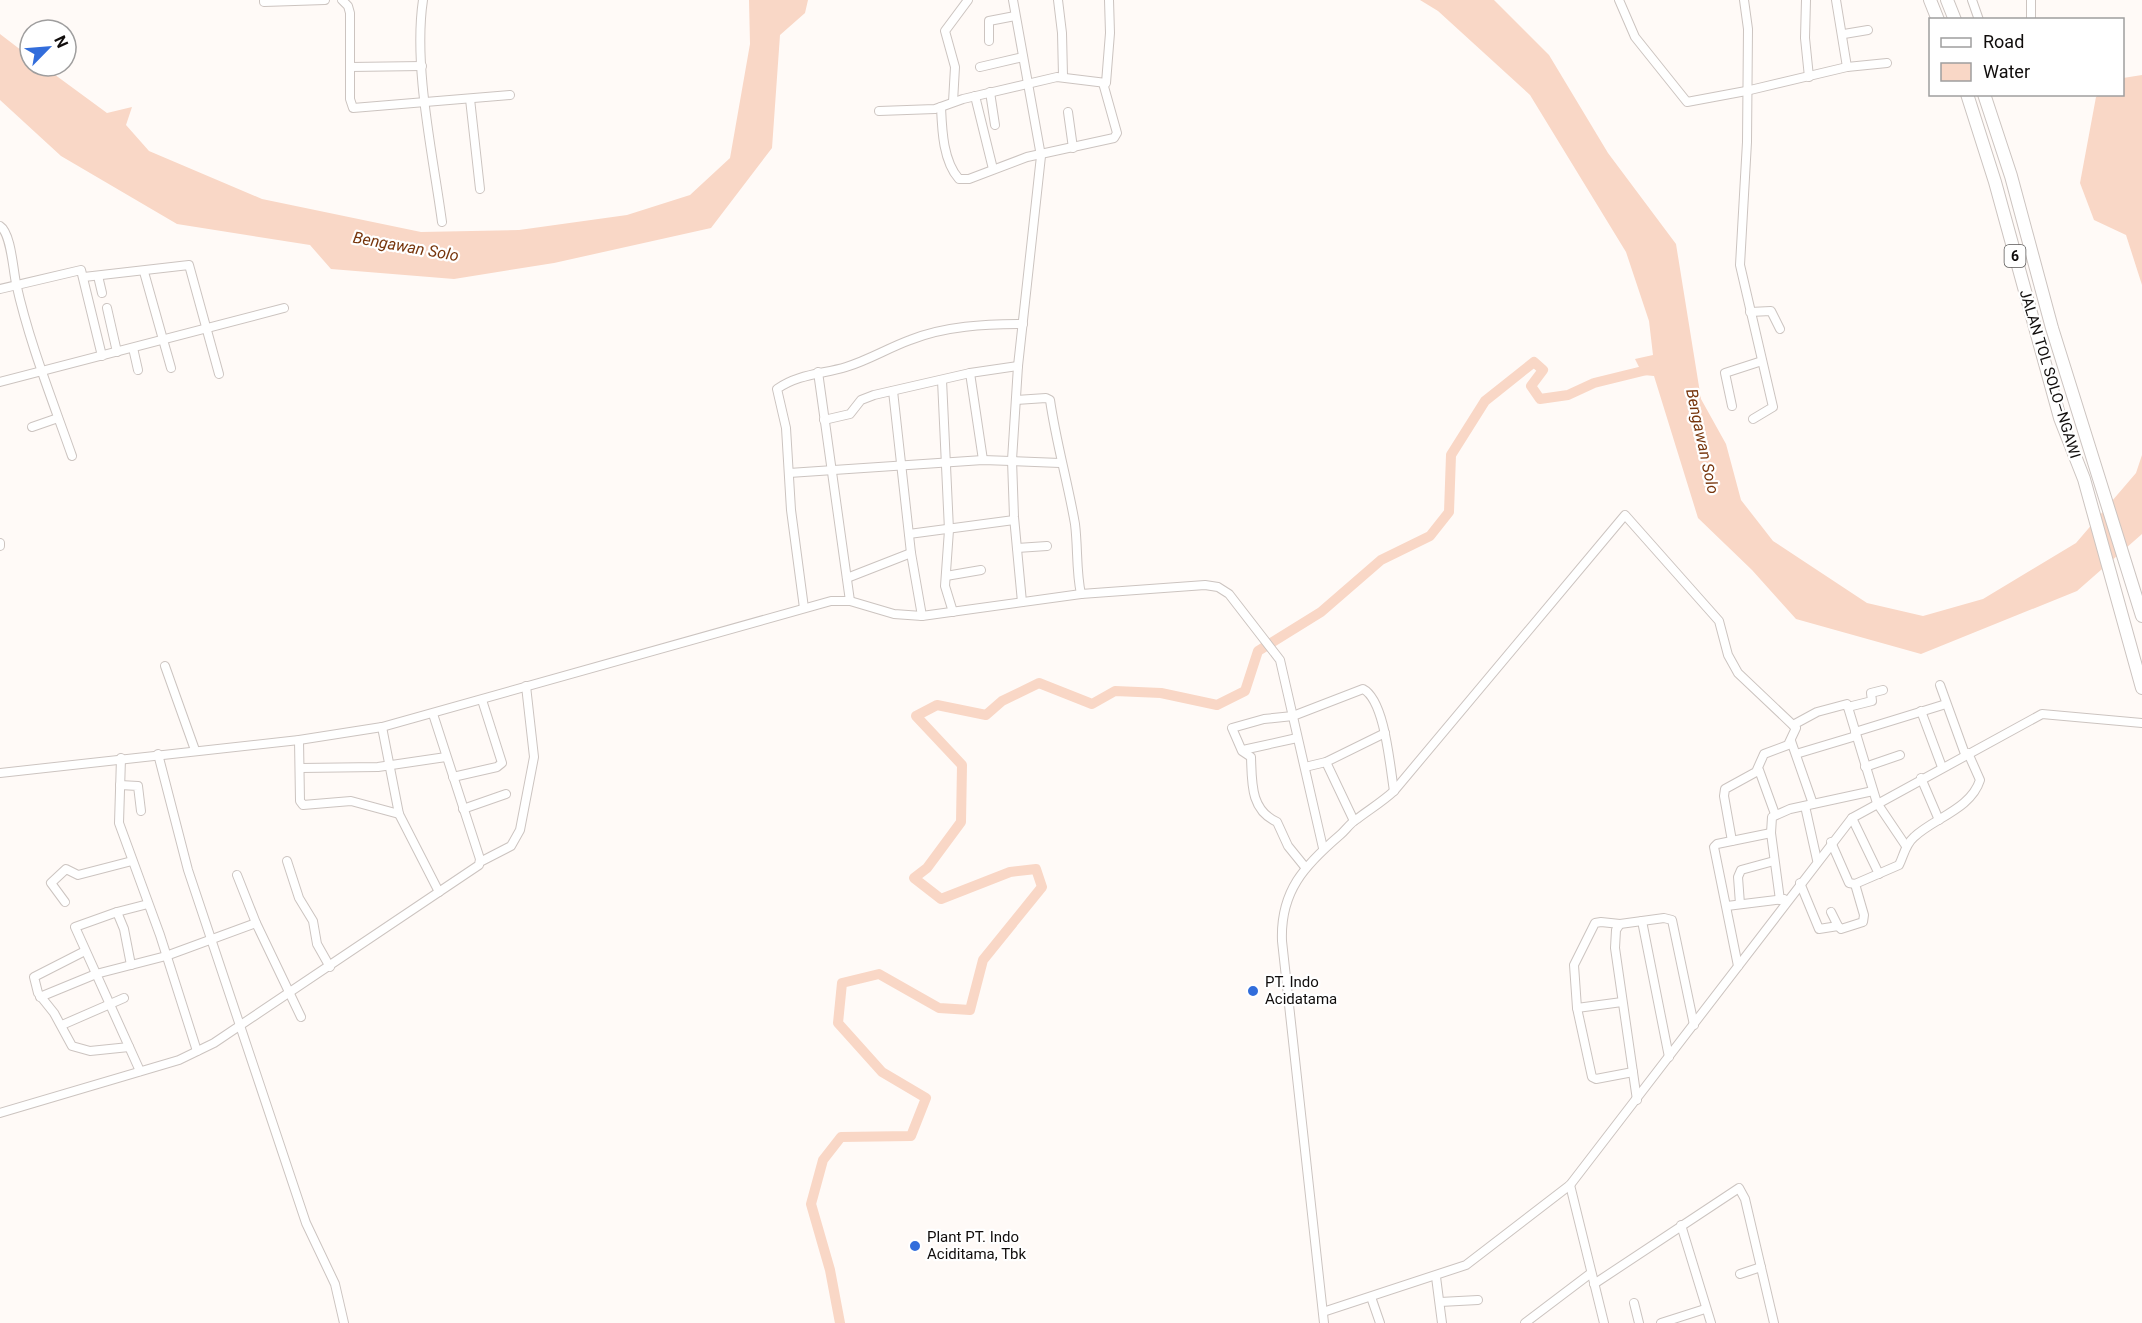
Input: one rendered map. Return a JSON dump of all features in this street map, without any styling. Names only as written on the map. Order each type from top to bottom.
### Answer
[{"type":"highway","points":[[1930,0],[1937,18]]},
{"type":"highway","points":[[1947,0],[1954,18]]},
{"type":"highway","name":"JALAN TOL SOLO–NGAWI","points":[[1968,96],[1995,182],[2060,418],[2084,479],[2141,685]]},
{"type":"highway","name":"JALAN TOL SOLO–NGAWI","points":[[1985,96],[2011,176],[2078,412],[2142,616]]},
{"type":"street","points":[[264,0],[264,2],[325,0]]},
{"type":"street","points":[[342,0],[348,6],[350,13],[350,99],[353,108],[510,95]]},
{"type":"street","points":[[423,0],[420,23],[422,66],[442,222]]},
{"type":"street","points":[[953,102],[955,67],[945,31],[968,0]]},
{"type":"street","points":[[1013,0],[1041,156],[1018,366],[1012,460],[1014,520],[1022,602]]},
{"type":"street","points":[[1058,0],[1062,33],[1063,76]]},
{"type":"street","points":[[879,111],[941,107],[990,92],[1063,76],[1106,83],[1109,0]]},
{"type":"street","points":[[1619,0],[1640,45],[1686,101],[1746,92],[1847,67],[1887,63]]},
{"type":"street","points":[[1744,0],[1748,29],[1747,142],[1739,254],[1750,312],[1773,407],[1753,419]]},
{"type":"street","points":[[1806,0],[1805,38],[1809,77]]},
{"type":"street","points":[[1836,0],[1844,34],[1847,67]]},
{"type":"street","points":[[1972,0],[1977,18]]},
{"type":"street","points":[[2031,0],[2031,18]]},
{"type":"street","points":[[989,41],[989,21],[1015,16]]},
{"type":"street","points":[[1844,34],[1868,30]]},
{"type":"street","points":[[980,67],[1023,57]]},
{"type":"street","points":[[350,67],[422,66]]},
{"type":"street","points":[[941,107],[945,146],[956,176],[959,179],[969,179],[1019,160],[1116,136],[1102,83]]},
{"type":"street","points":[[990,92],[994,126]]},
{"type":"street","points":[[975,96],[993,169]]},
{"type":"street","points":[[470,99],[480,189]]},
{"type":"street","points":[[1068,112],[1073,148]]},
{"type":"street","points":[[0,226],[6,235],[16,284],[41,372],[72,456]]},
{"type":"street","points":[[84,277],[190,266],[219,374]]},
{"type":"street","points":[[0,289],[80,270],[84,277],[102,356]]},
{"type":"street","points":[[144,272],[171,368]]},
{"type":"street","points":[[98,276],[102,293]]},
{"type":"street","points":[[107,308],[117,352]]},
{"type":"street","points":[[0,382],[284,308]]},
{"type":"street","points":[[1750,312],[1771,311],[1780,329]]},
{"type":"street","points":[[804,608],[786,428],[777,389],[789,382],[818,372],[849,366],[909,340],[936,332],[977,325],[1023,324]]},
{"type":"street","points":[[133,348],[138,370]]},
{"type":"street","points":[[1732,406],[1725,373],[1762,361]]},
{"type":"street","points":[[824,420],[850,414],[861,400],[893,391],[970,373],[1018,366]]},
{"type":"street","points":[[818,372],[850,601]]},
{"type":"street","points":[[970,373],[983,460]]},
{"type":"street","points":[[942,380],[944,463],[949,530],[946,591],[952,612]]},
{"type":"street","points":[[893,391],[911,553],[922,616]]},
{"type":"street","points":[[1016,400],[1049,399],[1060,463],[1075,527],[1076,571],[1081,594]]},
{"type":"street","points":[[32,427],[58,418]]},
{"type":"street","points":[[789,473],[983,460],[1060,463]]},
{"type":"street","points":[[1324,1323],[1282,934],[1292,889],[1305,867],[1323,848],[1354,820],[1394,791],[1625,515],[1719,621],[1728,655],[1738,673],[1794,725],[1796,732],[1788,746],[1762,756],[1759,770],[1775,814]]},
{"type":"street","points":[[909,534],[1014,520]]},
{"type":"street","points":[[1017,548],[1047,546]]},
{"type":"street","points":[[847,578],[911,553]]},
{"type":"street","points":[[946,576],[981,570]]},
{"type":"street","points":[[0,773],[299,740],[382,727],[831,601],[850,601],[894,614],[922,616],[1081,594],[1212,585],[1229,594],[1272,647],[1282,664],[1323,848]]},
{"type":"street","points":[[165,666],[195,750]]},
{"type":"street","points":[[1831,842],[1849,883],[1855,884],[1880,874],[1899,865],[1906,846],[1914,836],[1966,800],[1980,782],[1966,754],[1940,685]]},
{"type":"street","points":[[0,1113],[140,1071],[196,1051],[240,1027],[480,862],[511,846],[520,830],[533,767],[534,748],[526,686]]},
{"type":"street","points":[[1305,867],[1288,846],[1277,822],[1264,814],[1250,779],[1251,757],[1242,751],[1233,728],[1264,719],[1293,716],[1363,689],[1372,696],[1385,733],[1394,791]]},
{"type":"street","points":[[1848,707],[1872,701],[1871,693],[1883,690]]},
{"type":"street","points":[[453,777],[497,768],[502,763],[482,700]]},
{"type":"street","points":[[1794,725],[1823,710],[1846,703],[1877,803],[1906,846]]},
{"type":"street","points":[[1796,754],[1946,704]]},
{"type":"street","points":[[1921,711],[1942,767]]},
{"type":"street","points":[[1323,1312],[1436,1277],[1472,1262],[1570,1185],[1670,1057],[1817,860],[1852,818],[1921,778],[2045,713],[2142,723]]},
{"type":"street","points":[[433,714],[480,862]]},
{"type":"street","points":[[382,727],[399,814],[439,892]]},
{"type":"street","points":[[1305,767],[1326,762],[1385,733]]},
{"type":"street","points":[[1242,751],[1297,738]]},
{"type":"street","points":[[299,740],[300,801],[303,805],[351,801],[399,814]]},
{"type":"street","points":[[1791,741],[1809,805],[1817,860]]},
{"type":"street","points":[[158,754],[188,870],[309,1233],[335,1284],[344,1323]]},
{"type":"street","points":[[1865,767],[1900,755]]},
{"type":"street","points":[[301,768],[391,765],[446,757]]},
{"type":"street","points":[[121,758],[118,818],[196,1051]]},
{"type":"street","points":[[1326,762],[1354,820]]},
{"type":"street","points":[[1732,841],[1724,792],[1759,770]]},
{"type":"street","points":[[1921,778],[1939,820]]},
{"type":"street","points":[[120,785],[138,786],[141,811]]},
{"type":"street","points":[[1780,900],[1770,820],[1775,814],[1873,791]]},
{"type":"street","points":[[464,809],[506,794]]},
{"type":"street","points":[[1852,818],[1880,874]]},
{"type":"street","points":[[1738,966],[1714,847],[1717,844],[1771,833]]},
{"type":"street","points":[[65,902],[51,883],[66,869],[78,875],[132,861]]},
{"type":"street","points":[[287,861],[299,898],[313,921],[317,944],[330,967]]},
{"type":"street","points":[[1740,904],[1738,877],[1741,870],[1774,861]]},
{"type":"street","points":[[237,875],[256,923],[301,1017]]},
{"type":"street","points":[[1800,883],[1819,929],[1838,926]]},
{"type":"street","points":[[1831,912],[1841,929],[1864,921],[1855,884]]},
{"type":"street","points":[[1727,906],[1788,898]]},
{"type":"street","points":[[140,1071],[75,927],[148,904]]},
{"type":"street","points":[[117,912],[124,930],[131,965]]},
{"type":"street","points":[[1633,1072],[1596,1079],[1592,1077],[1577,1008],[1574,965],[1590,930],[1598,922],[1620,924],[1669,918],[1674,924],[1694,1025]]},
{"type":"street","points":[[1642,921],[1670,1057]]},
{"type":"street","points":[[40,996],[96,974],[166,956],[256,923]]},
{"type":"street","points":[[1620,924],[1616,930],[1615,948],[1637,1100]]},
{"type":"street","points":[[85,951],[33,978],[40,996],[62,1025],[70,1043],[80,1049],[104,1050],[129,1047]]},
{"type":"street","points":[[62,1025],[124,998]]},
{"type":"street","points":[[1577,1008],[1622,1002]]},
{"type":"street","points":[[1570,1185],[1604,1323]]},
{"type":"street","points":[[1524,1323],[1738,1188],[1745,1199],[1774,1323]]},
{"type":"street","points":[[1681,1225],[1711,1323]]},
{"type":"street","points":[[1740,1274],[1761,1268]]},
{"type":"street","points":[[1436,1277],[1442,1323]]},
{"type":"street","points":[[1371,1298],[1380,1323]]},
{"type":"street","points":[[1440,1302],[1478,1300]]},
{"type":"street","points":[[1634,1303],[1639,1323]]},
{"type":"street","points":[[1661,1323],[1683,1320],[1705,1309]]},
{"type":"water","name":"Bengawan Solo","points":[[749,0],[808,0],[805,13],[780,35],[772,148],[711,228],[554,263],[454,279],[331,269],[310,245],[177,224],[61,156],[0,100],[0,34],[18,48],[18,78],[59,78],[107,113],[132,107],[126,125],[149,151],[262,199],[421,232],[519,230],[627,215],[690,195],[730,158],[750,44]]},
{"type":"water","name":"Bengawan Solo","points":[[1420,0],[1494,0],[1549,55],[1608,153],[1676,244],[1701,399],[1726,444],[1741,500],[1773,541],[1867,603],[1923,616],[1983,599],[2076,543],[2136,473],[2142,455],[2142,534],[2077,591],[1921,654],[1796,619],[1752,570],[1698,518],[1654,376],[1643,375],[1635,359],[1653,355],[1649,321],[1626,252],[1530,95],[1438,11]]},
{"type":"water","points":[[2142,75],[2142,285],[2126,235],[2094,220],[2080,183],[2096,97],[2124,96],[2124,78]]},
{"type":"waterway","points":[[840,1323],[830,1270],[811,1204],[823,1160],[841,1137],[911,1136],[926,1098],[882,1072],[838,1023],[842,983],[879,974],[939,1008],[970,1010],[983,960],[1042,887],[1036,869],[1010,872],[941,899],[914,878],[927,868],[961,822],[962,765],[916,716],[937,705],[986,715],[1002,701],[1039,683],[1092,704],[1115,691],[1161,693],[1217,705],[1245,691],[1258,651],[1321,612],[1381,560],[1430,536],[1449,512],[1451,455],[1485,401],[1534,362],[1543,370],[1531,386],[1540,399],[1568,395],[1594,383],[1655,368]]},
{"type":"place","name":"PT. Indo Acidatama","points":[[1253,991]]},
{"type":"place","name":"Plant PT. Indo Aciditama, Tbk","points":[[915,1246]]}]
